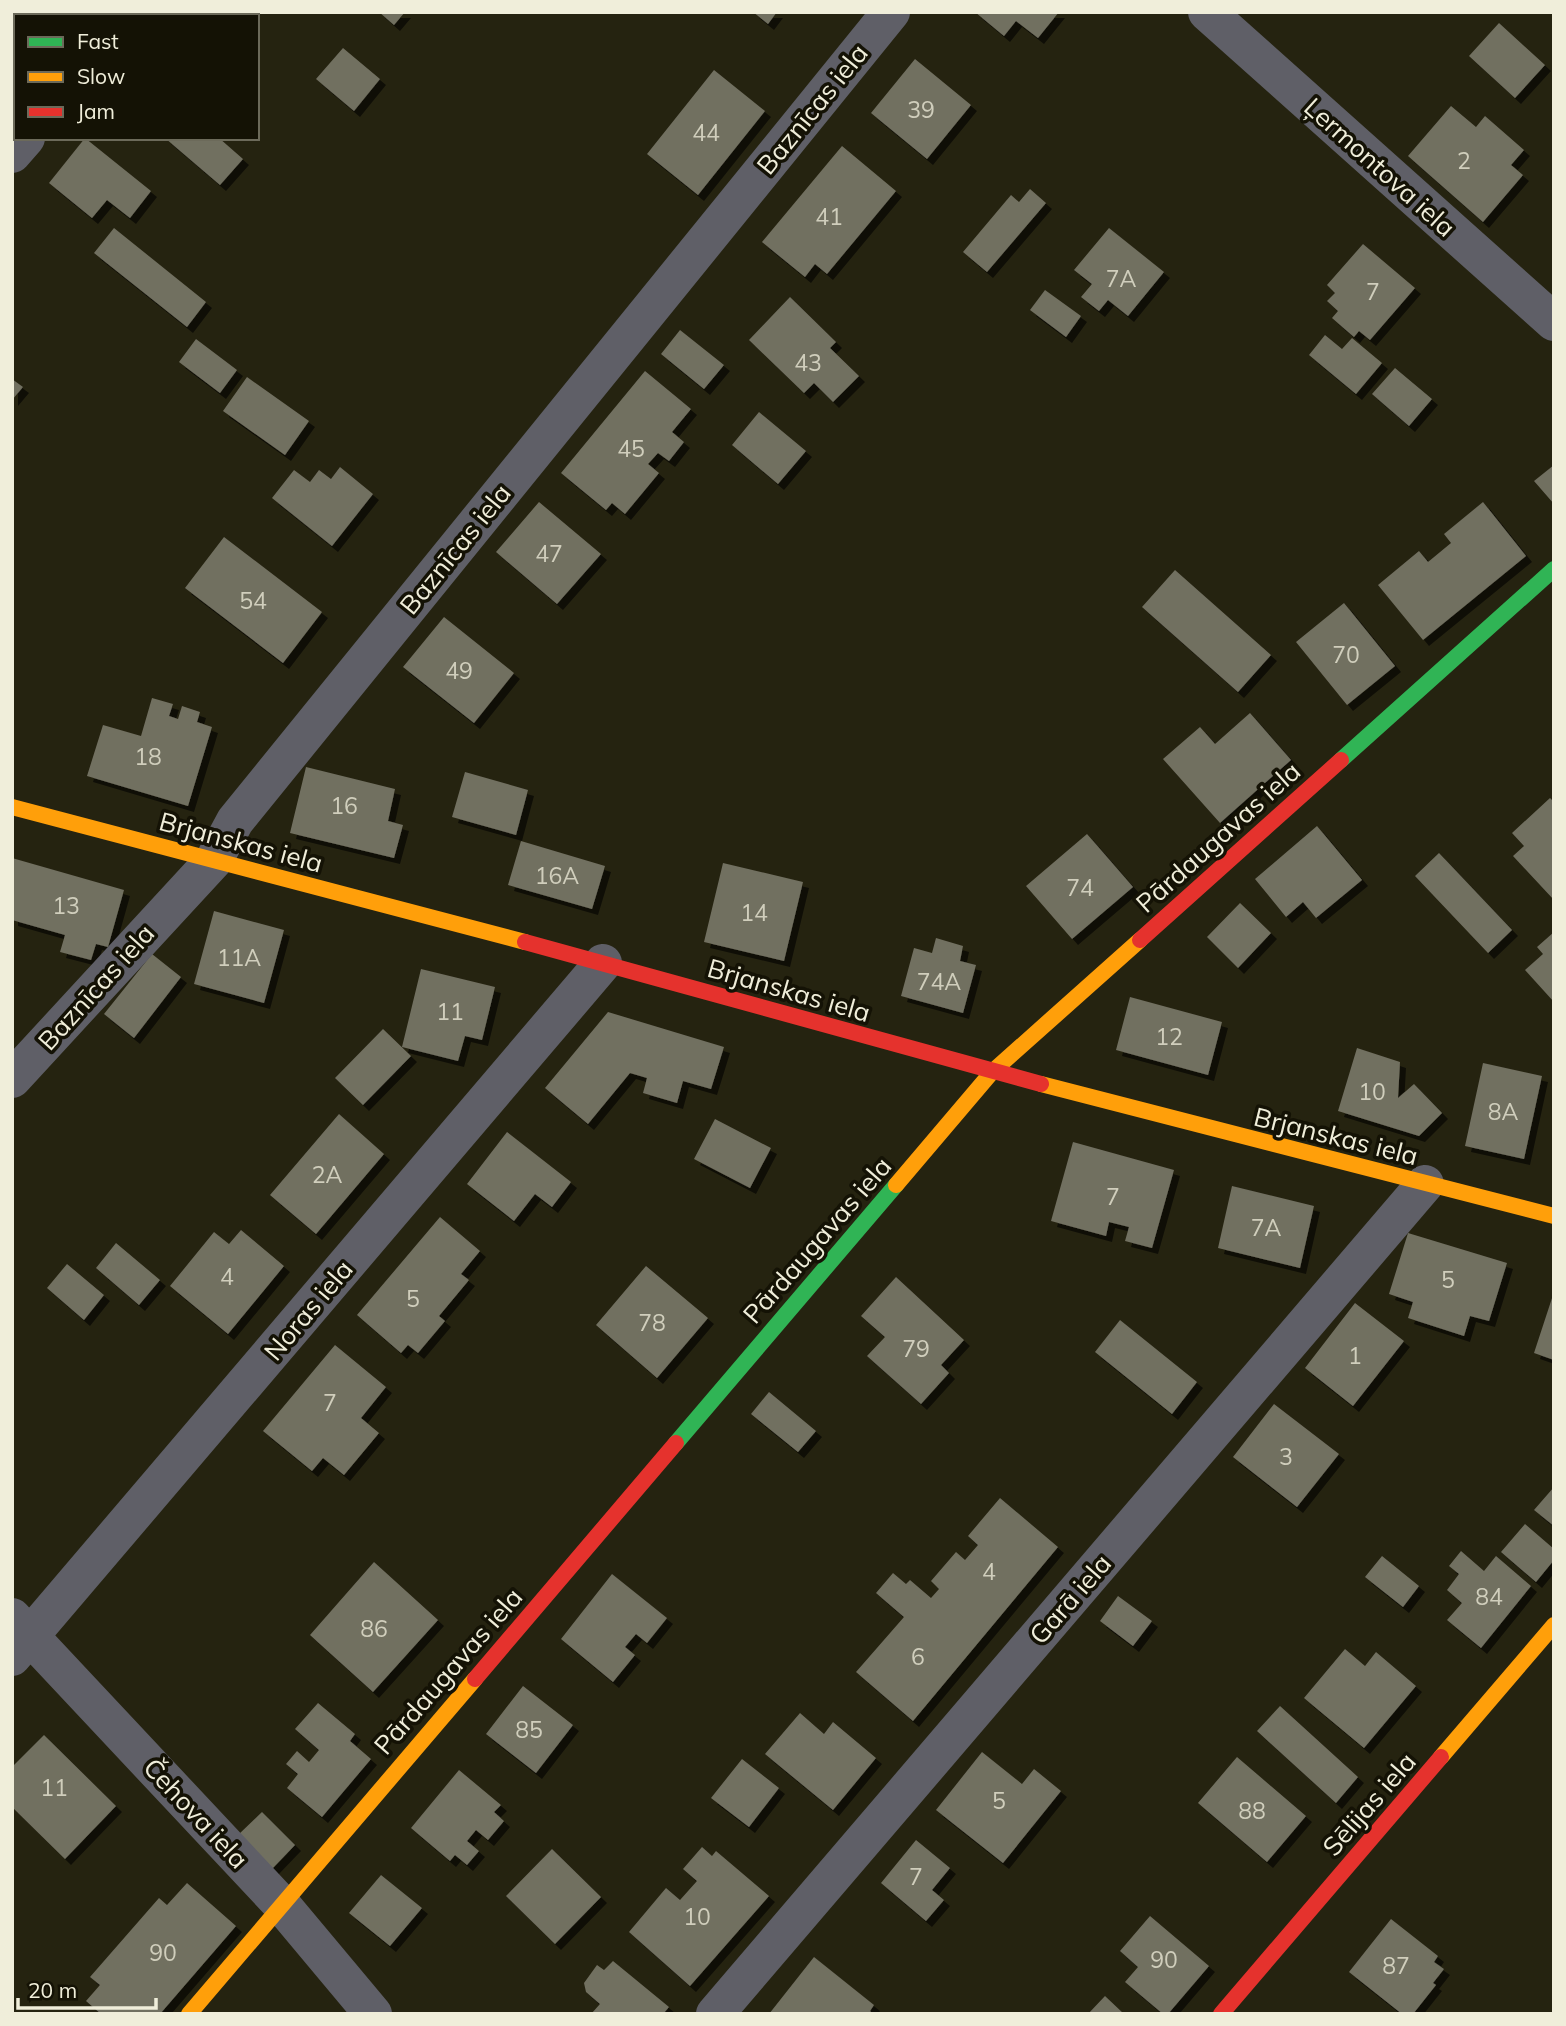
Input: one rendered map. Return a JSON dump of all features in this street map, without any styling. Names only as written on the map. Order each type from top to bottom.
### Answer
[{"type":"main road","name":"Pārdaugavas iela","points":[[189,2014],[992,1072],[1554,569]]},
{"type":"main road","name":"Brjanskas iela","points":[[12,807],[603,963],[992,1072],[1554,1216]]},
{"type":"main road","name":"Sēlijas iela","points":[[1221,2014],[1554,1625]]},
{"type":"street","name":"Baznīcas iela","points":[[12,1079],[214,860],[235,821],[891,12]]},
{"type":"street","name":"Ļermontova iela","points":[[1207,12],[1554,322]]},
{"type":"street","points":[[12,154],[24,140]]},
{"type":"street","name":"Noras iela","points":[[18,1636],[603,963]]},
{"type":"street","name":"Garā iela","points":[[715,2014],[1425,1184]]},
{"type":"street","name":"Čehova iela","points":[[18,1636],[281,1904],[373,2014]]},
{"type":"building","points":[[379,12],[405,12],[394,25]]},
{"type":"building","points":[[753,12],[777,12],[768,24]]},
{"type":"building","points":[[975,12],[1059,12],[1038,38],[1016,21],[1004,36]]},
{"type":"building","points":[[1499,23],[1545,65],[1515,98],[1469,56]]},
{"type":"building","points":[[12,45],[14,91],[12,93]]},
{"type":"building","points":[[343,48],[380,79],[354,111],[316,79]]},
{"type":"building","points":[[915,59],[971,105],[927,159],[871,113]]},
{"type":"building","points":[[714,70],[765,111],[698,195],[647,154]]},
{"type":"building","points":[[1451,106],[1476,127],[1485,116],[1524,150],[1511,165],[1523,175],[1483,222],[1408,156]]},
{"type":"building","points":[[83,140],[87,140],[151,191],[130,218],[107,200],[92,218],[49,183]]},
{"type":"building","points":[[167,140],[221,140],[243,159],[220,185]]},
{"type":"building","points":[[842,146],[896,191],[827,274],[815,264],[805,277],[762,242]]},
{"type":"building","points":[[1030,189],[1046,203],[987,272],[963,252],[1011,195],[1019,202]]},
{"type":"building","points":[[114,228],[206,302],[187,327],[94,253]]},
{"type":"building","points":[[1109,228],[1164,272],[1128,316],[1108,300],[1099,311],[1081,297],[1092,284],[1074,270]]},
{"type":"building","points":[[1363,244],[1415,288],[1370,340],[1359,331],[1354,337],[1332,318],[1338,311],[1327,301],[1335,293],[1327,285]]},
{"type":"building","points":[[1045,290],[1081,316],[1066,337],[1030,310]]},
{"type":"building","points":[[790,297],[836,342],[830,348],[859,376],[833,402],[814,383],[804,393],[749,340]]},
{"type":"building","points":[[680,330],[724,365],[704,389],[661,354]]},
{"type":"building","points":[[1325,335],[1342,349],[1352,338],[1382,363],[1356,394],[1309,355]]},
{"type":"building","points":[[196,339],[237,370],[220,393],[179,362]]},
{"type":"building","points":[[1395,368],[1432,399],[1409,426],[1372,394]]},
{"type":"building","points":[[645,371],[691,409],[672,432],[684,442],[669,461],[658,453],[648,464],[659,473],[625,514],[612,503],[606,510],[561,473]]},
{"type":"building","points":[[247,377],[309,421],[285,455],[223,411]]},
{"type":"building","points":[[12,379],[23,387],[12,400]]},
{"type":"building","points":[[759,412],[806,451],[778,484],[732,445]]},
{"type":"building","points":[[1554,465],[1554,504],[1534,481]]},
{"type":"building","points":[[340,467],[373,494],[332,546],[272,498],[294,470],[310,482],[319,470],[331,479]]},
{"type":"building","points":[[539,502],[601,554],[557,604],[496,552]]},
{"type":"building","points":[[1483,502],[1526,556],[1423,640],[1378,585],[1419,551],[1428,562],[1451,543],[1444,534]]},
{"type":"building","points":[[224,537],[322,612],[283,663],[185,588]]},
{"type":"building","points":[[1175,570],[1271,655],[1238,692],[1142,607]]},
{"type":"building","points":[[1344,603],[1395,666],[1347,705],[1296,642]]},
{"type":"building","points":[[444,617],[514,673],[474,723],[403,667]]},
{"type":"building","points":[[152,698],[173,704],[169,716],[178,719],[182,706],[200,712],[197,722],[212,727],[188,806],[87,776],[103,725],[141,736]]},
{"type":"building","points":[[1250,713],[1291,760],[1220,823],[1163,759],[1200,727],[1215,744]]},
{"type":"building","points":[[306,767],[395,789],[388,821],[403,825],[394,858],[290,833]]},
{"type":"building","points":[[465,772],[528,790],[516,835],[452,817]]},
{"type":"building","points":[[1550,798],[1554,802],[1554,900],[1513,856],[1524,846],[1512,833]]},
{"type":"building","points":[[1317,826],[1362,880],[1316,918],[1303,902],[1286,917],[1255,879]]},
{"type":"building","points":[[1087,834],[1133,887],[1072,939],[1026,886]]},
{"type":"building","points":[[521,841],[605,866],[592,909],[508,885]]},
{"type":"building","points":[[1439,853],[1512,930],[1488,953],[1415,876]]},
{"type":"building","points":[[12,858],[124,890],[108,947],[96,944],[91,960],[60,952],[65,935],[12,920]]},
{"type":"building","points":[[723,863],[803,882],[784,961],[704,942]]},
{"type":"building","points":[[1240,903],[1271,933],[1238,968],[1207,937]]},
{"type":"building","points":[[214,911],[284,930],[264,1003],[194,984]]},
{"type":"building","points":[[1554,932],[1554,1002],[1525,970],[1543,954],[1537,947]]},
{"type":"building","points":[[936,938],[963,946],[960,961],[976,965],[963,1013],[901,996],[914,948],[932,953]]},
{"type":"building","points":[[152,954],[181,977],[134,1038],[104,1014]]},
{"type":"building","points":[[421,969],[495,987],[482,1040],[465,1036],[458,1061],[402,1047]]},
{"type":"building","points":[[1130,997],[1222,1022],[1208,1075],[1116,1050]]},
{"type":"building","points":[[608,1012],[724,1047],[711,1089],[683,1081],[677,1103],[643,1093],[647,1078],[630,1073],[588,1124],[545,1088]]},
{"type":"building","points":[[383,1029],[411,1056],[363,1105],[335,1078]]},
{"type":"building","points":[[1357,1048],[1400,1062],[1398,1098],[1414,1084],[1442,1113],[1419,1136],[1338,1111]]},
{"type":"building","points":[[1483,1063],[1542,1076],[1524,1159],[1465,1146]]},
{"type":"building","points":[[339,1114],[384,1154],[316,1234],[270,1195]]},
{"type":"building","points":[[715,1119],[771,1148],[750,1188],[694,1159]]},
{"type":"building","points":[[507,1132],[571,1182],[552,1207],[535,1194],[514,1221],[467,1184]]},
{"type":"building","points":[[1073,1142],[1174,1170],[1152,1248],[1125,1241],[1129,1227],[1109,1222],[1106,1236],[1051,1221]]},
{"type":"building","points":[[1232,1186],[1314,1206],[1300,1268],[1218,1248]]},
{"type":"building","points":[[440,1217],[480,1251],[461,1274],[469,1280],[439,1316],[445,1321],[418,1353],[408,1345],[401,1353],[357,1315]]},
{"type":"building","points":[[241,1230],[284,1266],[228,1334],[170,1286],[214,1232],[229,1244]]},
{"type":"building","points":[[1408,1233],[1507,1263],[1489,1321],[1470,1316],[1464,1336],[1408,1318],[1413,1302],[1389,1294]]},
{"type":"building","points":[[116,1243],[160,1280],[139,1305],[96,1268]]},
{"type":"building","points":[[67,1264],[104,1295],[84,1320],[47,1288]]},
{"type":"building","points":[[646,1266],[708,1318],[657,1378],[596,1325]]},
{"type":"building","points":[[896,1277],[964,1340],[941,1365],[949,1373],[921,1404],[867,1356],[885,1337],[861,1316]]},
{"type":"building","points":[[1554,1295],[1554,1360],[1534,1353]]},
{"type":"building","points":[[1355,1303],[1404,1341],[1353,1406],[1305,1368]]},
{"type":"building","points":[[1120,1320],[1197,1382],[1172,1414],[1095,1352]]},
{"type":"building","points":[[335,1345],[386,1387],[361,1418],[379,1433],[344,1475],[323,1458],[312,1471],[263,1431]]},
{"type":"building","points":[[769,1392],[816,1431],[798,1452],[751,1414]]},
{"type":"building","points":[[1274,1404],[1339,1454],[1297,1507],[1233,1457]]},
{"type":"building","points":[[1554,1487],[1554,1526],[1534,1510]]},
{"type":"building","points":[[1000,1498],[1058,1547],[913,1721],[856,1672],[904,1617],[876,1593],[893,1573],[906,1584],[910,1580],[931,1598],[939,1589],[931,1581],[956,1552],[965,1560],[978,1545],[968,1536]]},
{"type":"building","points":[[1525,1524],[1554,1549],[1554,1560],[1536,1582],[1501,1552]]},
{"type":"building","points":[[1461,1551],[1484,1571],[1496,1556],[1531,1586],[1481,1648],[1447,1620],[1462,1603],[1447,1590],[1459,1574],[1449,1566]]},
{"type":"building","points":[[1382,1556],[1419,1586],[1403,1607],[1365,1577]]},
{"type":"building","points":[[374,1562],[438,1620],[373,1692],[310,1635]]},
{"type":"building","points":[[612,1574],[667,1618],[647,1643],[636,1634],[625,1647],[635,1655],[613,1682],[561,1639]]},
{"type":"building","points":[[1118,1596],[1152,1621],[1133,1646],[1100,1621]]},
{"type":"building","points":[[1345,1649],[1365,1666],[1376,1652],[1416,1686],[1364,1748],[1304,1698]]},
{"type":"building","points":[[523,1686],[573,1725],[536,1773],[486,1734]]},
{"type":"building","points":[[318,1703],[355,1734],[350,1741],[371,1759],[322,1817],[287,1788],[298,1774],[286,1764],[297,1751],[309,1762],[319,1750],[295,1729]]},
{"type":"building","points":[[1280,1706],[1358,1777],[1336,1803],[1257,1731]]},
{"type":"building","points":[[800,1713],[824,1734],[833,1722],[876,1758],[833,1810],[765,1754]]},
{"type":"building","points":[[44,1735],[116,1806],[65,1859],[12,1807],[12,1767]]},
{"type":"building","points":[[982,1752],[1022,1784],[1034,1769],[1061,1791],[1003,1863],[936,1810]]},
{"type":"building","points":[[1237,1757],[1306,1816],[1267,1862],[1198,1803]]},
{"type":"building","points":[[742,1759],[779,1788],[749,1827],[711,1798]]},
{"type":"building","points":[[459,1770],[501,1805],[494,1812],[504,1821],[488,1840],[476,1830],[467,1841],[479,1851],[467,1865],[455,1855],[450,1861],[411,1828]]},
{"type":"building","points":[[262,1812],[295,1845],[272,1869],[238,1835]]},
{"type":"building","points":[[916,1840],[950,1868],[932,1890],[944,1900],[926,1921],[881,1883]]},
{"type":"building","points":[[702,1847],[712,1856],[716,1851],[769,1896],[690,1986],[629,1932],[666,1888],[680,1900],[697,1881],[683,1869]]},
{"type":"building","points":[[552,1849],[601,1897],[555,1944],[506,1896]]},
{"type":"building","points":[[381,1875],[422,1908],[390,1946],[349,1913]]},
{"type":"building","points":[[187,1883],[236,1926],[160,2014],[101,2014],[86,2001],[100,1985],[90,1977],[159,1898],[167,1905]]},
{"type":"building","points":[[1150,1916],[1209,1966],[1168,2014],[1163,2014],[1125,1982],[1138,1967],[1120,1951]]},
{"type":"building","points":[[1391,1919],[1438,1956],[1434,1962],[1444,1969],[1433,1983],[1436,1985],[1413,2014],[1402,2014],[1349,1972]]},
{"type":"building","points":[[814,1957],[874,2005],[870,2011],[873,2014],[769,2014]]},
{"type":"building","points":[[613,1961],[669,2007],[663,2014],[591,2014],[600,2004],[586,1992],[584,1983],[597,1965],[604,1970]]},
{"type":"building","points":[[1105,1996],[1124,2014],[1088,2014]]},
{"type":"traffic: fast","points":[[1341,760],[1554,569]]},
{"type":"traffic: fast","points":[[676,1443],[896,1185]]},
{"type":"traffic: slow","points":[[12,807],[525,942]]},
{"type":"traffic: slow","points":[[896,1185],[992,1072],[1140,940]]},
{"type":"traffic: slow","points":[[1041,1084],[1554,1216]]},
{"type":"traffic: slow","points":[[1441,1757],[1554,1625]]},
{"type":"traffic: slow","points":[[189,2014],[475,1679]]},
{"type":"traffic: jam","points":[[1140,940],[1341,760]]},
{"type":"traffic: jam","points":[[525,942],[1041,1084]]},
{"type":"traffic: jam","points":[[475,1679],[676,1443]]},
{"type":"traffic: jam","points":[[1221,2014],[1441,1757]]}]
